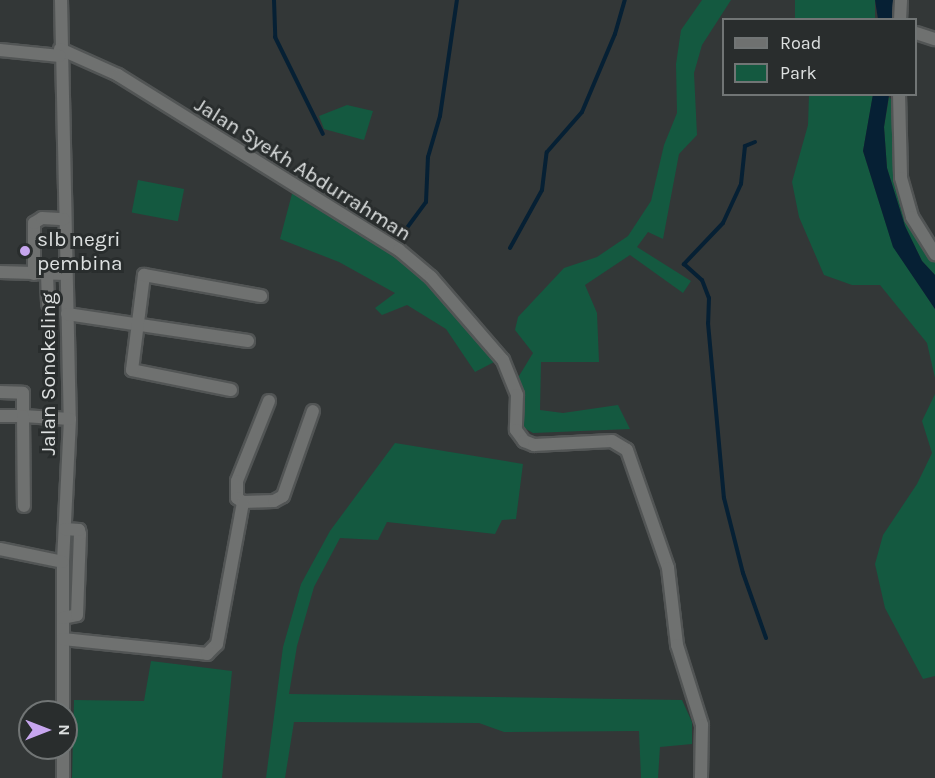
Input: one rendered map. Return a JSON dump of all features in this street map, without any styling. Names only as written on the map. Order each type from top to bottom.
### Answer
[{"type":"street","name":"Jalan Sonokeling","points":[[61,0],[60,53],[70,419],[63,562],[63,700]]},
{"type":"street","points":[[900,0],[900,18]]},
{"type":"street","points":[[917,34],[935,39]]},
{"type":"street","points":[[0,50],[60,53]]},
{"type":"street","name":"Jalan Syekh Abdurrahman","points":[[60,53],[118,75],[399,250],[431,278],[503,360],[517,395],[516,430],[524,441],[534,445],[612,441],[627,450],[668,568],[677,645],[702,725],[701,778]]},
{"type":"street","points":[[899,96],[901,178],[912,217],[935,254]]},
{"type":"street","points":[[34,274],[35,221],[64,219]]},
{"type":"street","points":[[0,272],[66,274]]},
{"type":"street","points":[[48,274],[48,304]]},
{"type":"street","points":[[231,390],[132,370],[144,275],[261,296]]},
{"type":"street","points":[[67,314],[248,341]]},
{"type":"street","points":[[0,392],[23,393],[24,506]]},
{"type":"street","points":[[269,401],[237,481],[237,498],[243,502],[274,501],[282,496],[313,411]]},
{"type":"street","points":[[0,416],[70,419]]},
{"type":"street","points":[[63,639],[207,654],[217,644],[243,502]]},
{"type":"street","points":[[63,618],[77,616],[80,534],[79,530],[65,530]]},
{"type":"street","points":[[0,549],[63,562]]},
{"type":"street","points":[[63,760],[63,778]]},
{"type":"green space","points":[[702,0],[731,0],[702,45],[694,73],[697,135],[679,154],[663,239],[648,232],[637,247],[691,281],[683,293],[630,255],[585,285],[597,313],[599,362],[541,362],[540,410],[563,413],[618,405],[630,429],[533,433],[521,426],[519,376],[533,353],[515,330],[518,317],[564,268],[597,257],[628,236],[651,201],[664,145],[677,113],[676,64],[681,30]]},
{"type":"green space","points":[[795,0],[875,0],[875,18],[795,18]]},
{"type":"green space","points":[[809,96],[873,96],[863,151],[893,246],[935,309],[935,378],[927,343],[880,285],[852,285],[824,275],[799,217],[792,182],[808,125]]},
{"type":"green space","points":[[889,97],[895,103],[896,176],[917,237],[935,262],[935,275],[922,261],[905,226],[887,168],[884,127]]},
{"type":"green space","points":[[347,105],[373,111],[364,140],[324,129],[319,116]]},
{"type":"green space","points":[[138,180],[184,189],[178,221],[132,212]]},
{"type":"green space","points":[[293,190],[419,272],[496,361],[475,372],[446,329],[407,305],[382,315],[375,308],[395,293],[339,262],[280,239]]},
{"type":"green space","points":[[935,394],[935,676],[923,679],[885,608],[875,564],[883,535],[917,484],[932,453],[922,421]]},
{"type":"green space","points":[[395,443],[523,464],[516,519],[502,520],[495,534],[387,522],[378,540],[340,538],[314,587],[297,646],[289,694],[682,700],[692,722],[692,744],[660,747],[658,778],[641,778],[639,731],[504,732],[479,723],[294,722],[285,778],[266,778],[283,647],[301,584],[330,531]]},
{"type":"green space","points":[[151,661],[232,671],[222,778],[72,778],[72,760],[78,760],[78,700],[144,701]]},
{"type":"water","points":[[875,0],[893,0],[895,18],[878,18]]},
{"type":"water","points":[[873,96],[889,96],[884,127],[887,168],[905,226],[922,261],[935,275],[935,309],[893,247],[863,151]]},
{"type":"waterway","points":[[274,0],[275,37],[323,134]]},
{"type":"waterway","points":[[398,240],[426,202],[428,157],[440,116],[457,0]]},
{"type":"waterway","points":[[510,248],[542,190],[547,152],[582,112],[615,34],[625,0]]},
{"type":"waterway","points":[[755,142],[745,146],[741,184],[723,223],[684,264],[702,280],[709,298],[708,323],[724,498],[743,573],[766,638]]},
{"type":"place","name":"slb negri pembina","points":[[25,251]]}]
